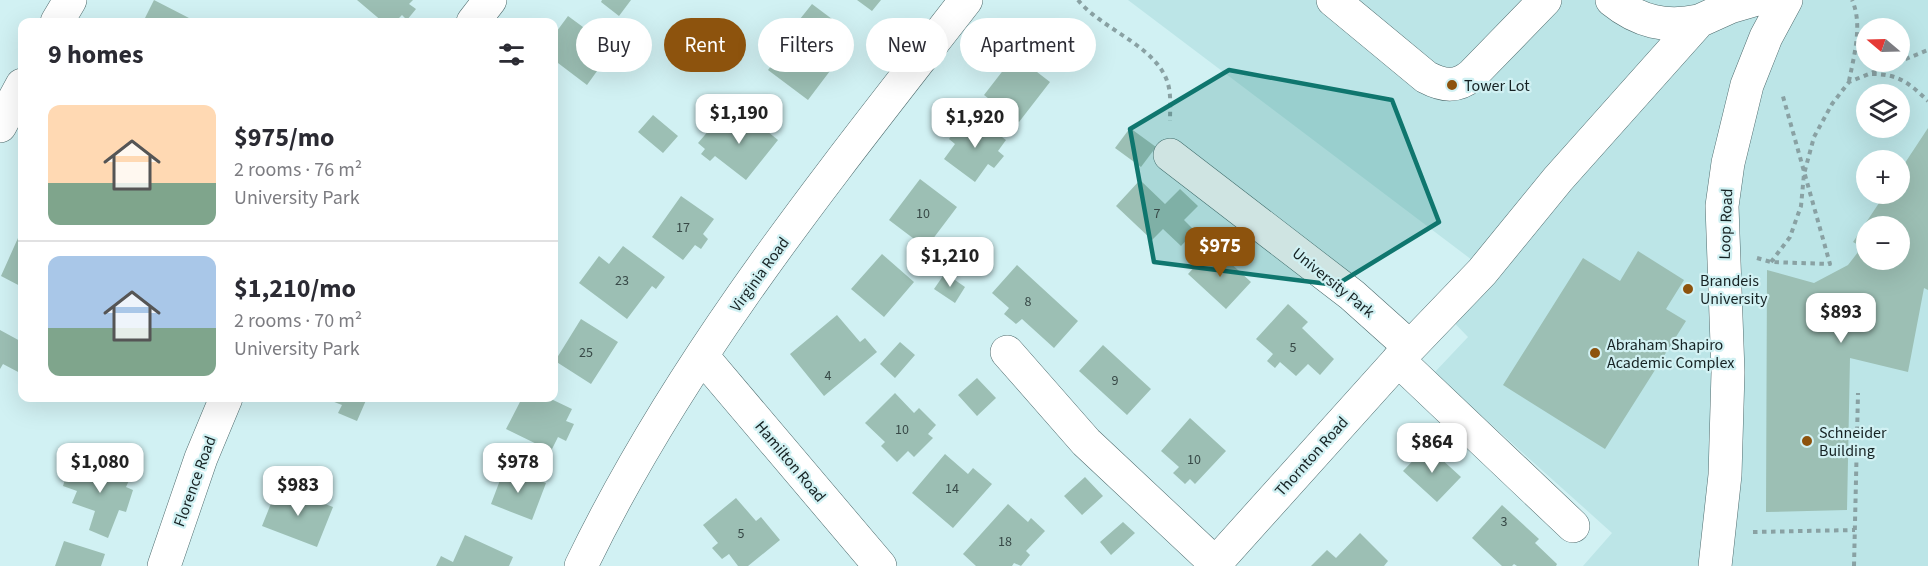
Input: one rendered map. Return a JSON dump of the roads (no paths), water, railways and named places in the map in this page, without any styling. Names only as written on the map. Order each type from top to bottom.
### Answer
[{"type":"street","points":[[59,18],[70,0]]},
{"type":"street","points":[[476,18],[490,0]]},
{"type":"street","name":"Virginia Road","points":[[581,566],[636,462],[702,356],[837,167],[966,0]]},
{"type":"street","points":[[1333,0],[1426,77],[1450,85],[1459,84],[1472,75],[1545,0]]},
{"type":"street","points":[[1612,0],[1627,12],[1653,22],[1683,24],[1700,21],[1730,7],[1754,0]]},
{"type":"street","points":[[1780,0],[1786,0]]},
{"type":"street","name":"Loop Road","points":[[1714,566],[1725,475],[1728,372],[1722,247],[1728,163],[1747,85],[1766,37],[1786,0]]},
{"type":"street","name":"Thornton Road","points":[[1219,563],[1404,353],[1491,262],[1558,179],[1700,21]]},
{"type":"street","points":[[0,126],[18,92]]},
{"type":"street","name":"University Park","points":[[1170,155],[1352,295],[1404,353],[1573,526]]},
{"type":"street","points":[[1007,352],[1086,442],[1219,563]]},
{"type":"street","name":"Hamilton Road","points":[[702,356],[880,566]]},
{"type":"street","name":"Florence Road","points":[[164,566],[201,458],[224,402]]},
{"type":"place","name":"Tower Lot","points":[[1452,85]]},
{"type":"place","name":"Brandeis University","points":[[1688,289]]},
{"type":"place","name":"Abraham Shapiro Academic Complex","points":[[1595,353]]},
{"type":"place","name":"Schneider Building","points":[[1807,441]]}]
